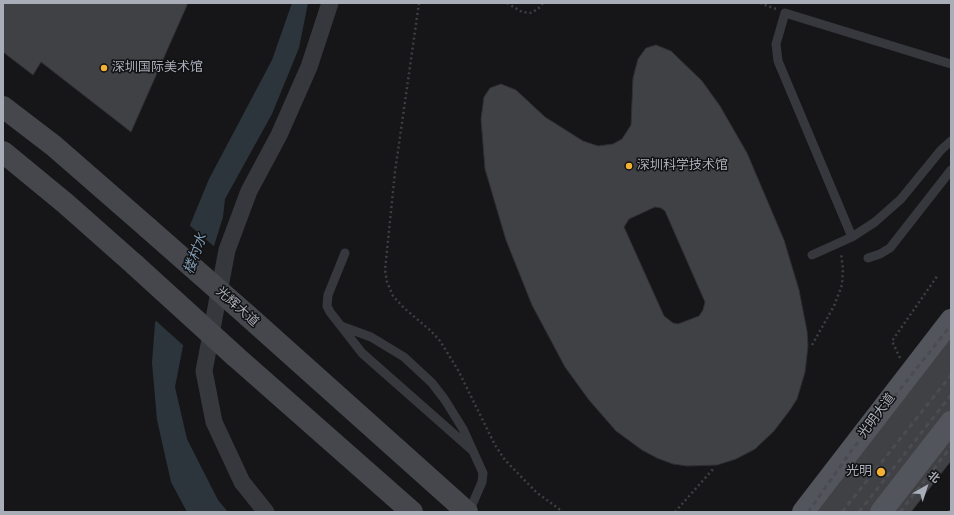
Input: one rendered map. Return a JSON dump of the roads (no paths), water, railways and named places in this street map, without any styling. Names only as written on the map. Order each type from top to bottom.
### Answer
[{"type":"main road","name":"光辉大道","points":[[3,107],[54,146],[468,512]]},
{"type":"main road","points":[[3,152],[66,203],[235,356],[412,512]]},
{"type":"main road","name":"光明大道","points":[[803,512],[951,320]]},
{"type":"main road","points":[[881,512],[951,422]]},
{"type":"street","points":[[266,512],[242,482],[214,422],[204,371],[227,250],[249,191],[279,135],[309,67],[330,3]]},
{"type":"lane","points":[[852,237],[778,61],[776,44],[785,13],[951,64]]},
{"type":"lane","points":[[812,254],[852,237],[887,212],[901,199],[940,150],[951,141]]},
{"type":"lane","points":[[868,258],[880,254],[890,248],[951,170]]},
{"type":"lane","points":[[345,253],[329,289],[327,301],[330,312],[362,352],[472,450]]},
{"type":"lane","points":[[341,326],[384,343],[404,357],[422,373],[444,400],[463,429],[481,467],[483,477],[468,512]]},
{"type":"water","name":"楼村水","points":[[292,3],[308,3],[299,48],[272,114],[225,199],[223,217],[183,346],[175,387],[187,439],[218,500],[228,512],[187,512],[171,482],[157,420],[152,363],[155,323],[190,225],[209,179],[272,60]]},
{"type":"railway","points":[[808,512],[852,450],[951,325]]},
{"type":"railway","points":[[842,512],[951,375]]},
{"type":"railway","points":[[859,512],[951,395]]},
{"type":"railway","points":[[900,512],[951,447]]},
{"type":"place","name":"深圳国际美术馆","points":[[104,68]]},
{"type":"place","name":"深圳科学技术馆","points":[[629,166]]},
{"type":"place","name":"光明","points":[[881,472]]}]
